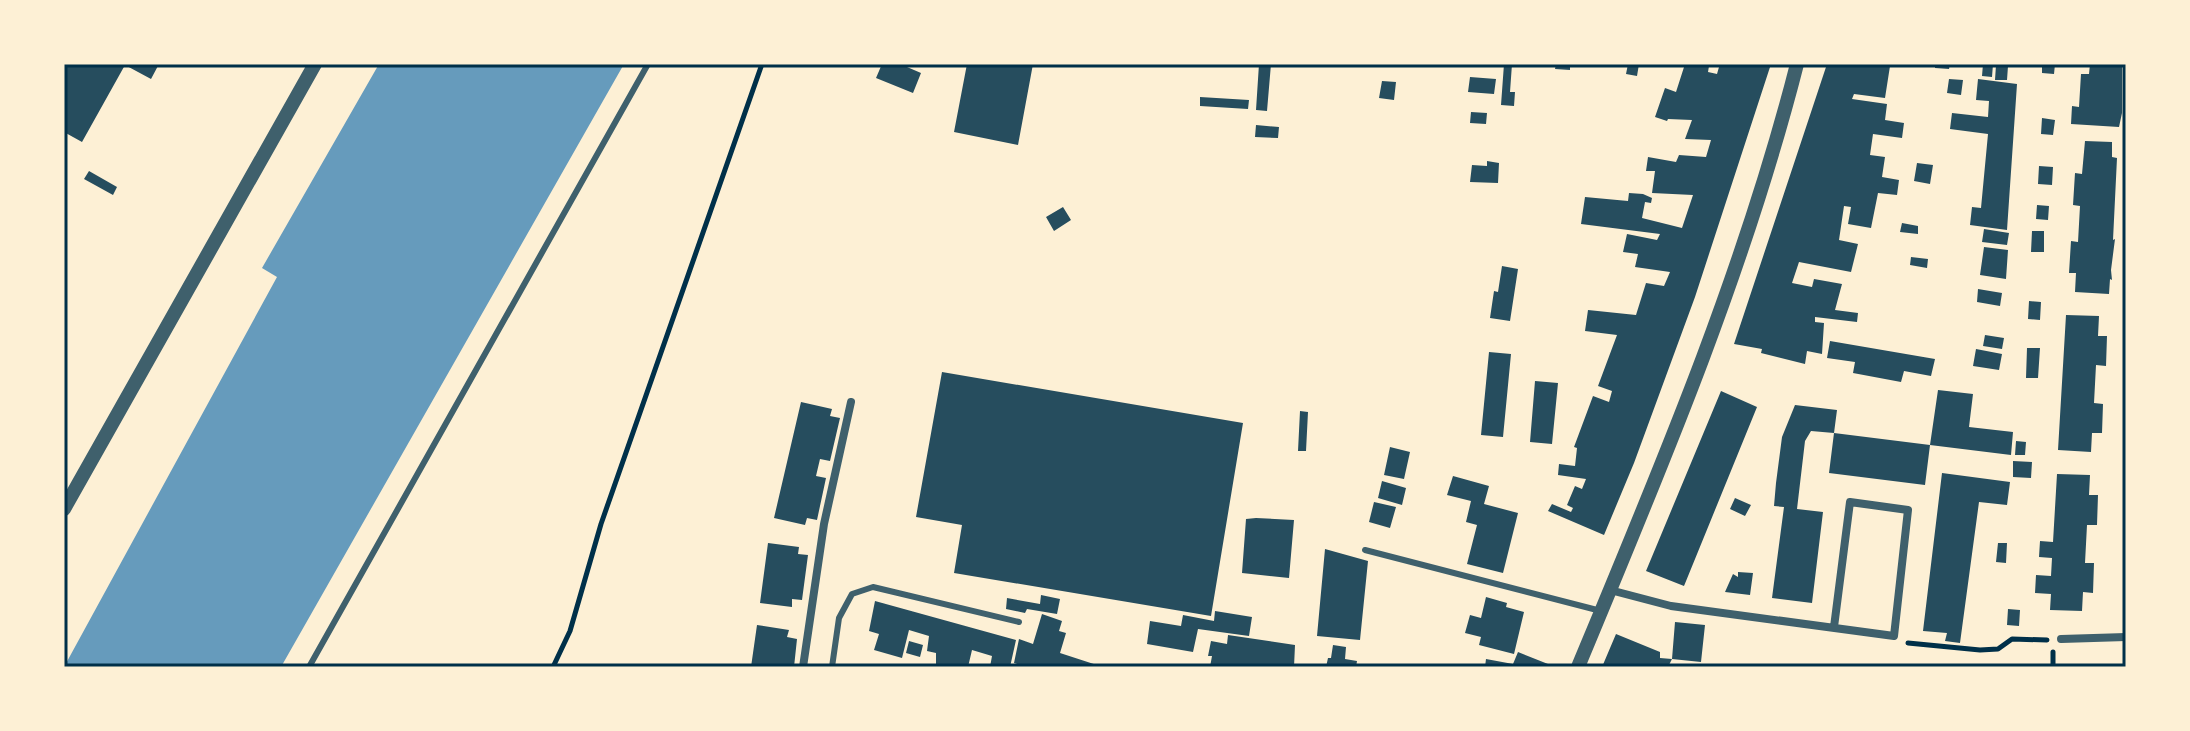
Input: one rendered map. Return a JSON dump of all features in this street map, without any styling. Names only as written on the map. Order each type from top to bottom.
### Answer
[{"type":"street","points":[[64,509],[315,64]]},
{"type":"street","points":[[1578,667],[1687,403],[1776,147],[1797,64]]},
{"type":"street","points":[[803,667],[824,524],[851,402]]},
{"type":"street","points":[[1610,590],[1671,606],[1894,636],[1908,510],[1850,502],[1834,627]]},
{"type":"street","points":[[2057,639],[2126,637]]},
{"type":"lane","points":[[309,667],[648,64]]},
{"type":"lane","points":[[1365,550],[1601,611]]},
{"type":"lane","points":[[832,667],[839,618],[852,594],[873,587],[1019,622]]},
{"type":"path","points":[[553,667],[570,631],[601,524],[762,64]]},
{"type":"path","points":[[1894,636],[1906,643],[1980,650],[1998,649],[2012,639],[2057,639]]},
{"type":"water","points":[[379,64],[624,64],[281,667],[64,667],[277,277],[262,268]]},
{"type":"building","points":[[64,64],[159,64],[151,79],[125,65],[82,142],[64,132]]},
{"type":"building","points":[[882,64],[900,64],[921,73],[913,93],[876,78]]},
{"type":"building","points":[[967,64],[1033,64],[1018,145],[954,132]]},
{"type":"building","points":[[1259,64],[1271,64],[1267,111],[1256,110]]},
{"type":"building","points":[[1504,64],[1512,64],[1510,92],[1515,92],[1514,106],[1501,105]]},
{"type":"building","points":[[1556,64],[1570,64],[1570,70],[1555,69]]},
{"type":"building","points":[[1628,64],[1639,64],[1637,76],[1626,74]]},
{"type":"building","points":[[1685,64],[1709,66],[1708,72],[1717,74],[1719,67],[1709,64],[1771,64],[1695,297],[1604,535],[1548,511],[1552,504],[1571,512],[1573,508],[1567,505],[1575,486],[1582,489],[1586,479],[1558,475],[1559,464],[1575,466],[1577,448],[1574,447],[1593,396],[1609,402],[1612,391],[1598,386],[1617,335],[1585,331],[1588,310],[1636,315],[1646,283],[1664,286],[1670,272],[1635,267],[1638,254],[1623,252],[1627,234],[1657,240],[1660,234],[1581,224],[1585,197],[1628,201],[1629,193],[1643,194],[1652,198],[1651,203],[1645,202],[1642,218],[1682,228],[1693,195],[1652,193],[1655,171],[1646,171],[1648,157],[1676,162],[1679,155],[1706,157],[1711,140],[1685,139],[1692,120],[1667,121],[1655,117],[1665,88],[1676,92]]},
{"type":"building","points":[[1827,64],[1890,66],[1885,98],[1854,94],[1852,99],[1887,104],[1885,120],[1904,123],[1902,138],[1873,134],[1870,155],[1885,157],[1882,177],[1899,180],[1897,195],[1878,193],[1871,228],[1848,224],[1851,207],[1844,206],[1839,240],[1858,244],[1851,272],[1799,262],[1792,283],[1812,287],[1814,279],[1842,284],[1835,310],[1858,313],[1857,322],[1815,317],[1815,322],[1824,323],[1822,354],[1807,351],[1805,364],[1761,353],[1762,349],[1734,344]]},
{"type":"building","points":[[1935,64],[1950,64],[1949,69],[1935,68]]},
{"type":"building","points":[[1983,64],[1993,64],[1992,77],[1982,76]]},
{"type":"building","points":[[2042,64],[2055,64],[2054,74],[2042,73]]},
{"type":"building","points":[[2090,64],[2122,64],[2119,127],[2071,124],[2072,106],[2079,107],[2081,74],[2089,74]]},
{"type":"building","points":[[1996,65],[2008,66],[2007,80],[1995,80]]},
{"type":"building","points":[[1470,77],[1496,79],[1494,94],[1468,92]]},
{"type":"building","points":[[1949,79],[1963,80],[1961,95],[1947,93]]},
{"type":"building","points":[[1978,79],[2017,84],[2007,230],[1970,225],[1972,207],[1981,208],[1988,134],[1950,129],[1952,113],[1988,117],[1989,101],[1976,100]]},
{"type":"building","points":[[1382,81],[1396,82],[1394,100],[1379,98]]},
{"type":"building","points":[[1200,97],[1249,100],[1248,109],[1200,106]]},
{"type":"building","points":[[1471,112],[1487,113],[1486,124],[1470,123]]},
{"type":"building","points":[[2042,118],[2055,120],[2053,135],[2041,134]]},
{"type":"building","points":[[1256,125],[1279,127],[1278,138],[1255,137]]},
{"type":"building","points":[[2085,141],[2112,142],[2112,157],[2117,158],[2115,239],[2109,294],[2075,292],[2076,273],[2069,273],[2071,241],[2078,242],[2080,206],[2073,205],[2075,173],[2082,174]]},
{"type":"building","points":[[1487,161],[1499,163],[1498,183],[1470,182],[1472,165],[1487,166]]},
{"type":"building","points":[[1917,163],[1933,165],[1930,184],[1914,181]]},
{"type":"building","points":[[2039,166],[2053,167],[2052,185],[2038,184]]},
{"type":"building","points":[[89,171],[117,187],[113,195],[84,179]]},
{"type":"building","points":[[2037,205],[2049,206],[2048,220],[2036,219]]},
{"type":"building","points":[[1063,207],[1071,220],[1054,231],[1046,217]]},
{"type":"building","points":[[1902,223],[1918,226],[1918,234],[1900,232]]},
{"type":"building","points":[[1984,229],[2009,233],[2007,245],[1982,242]]},
{"type":"building","points":[[2032,231],[2044,231],[2044,252],[2031,252]]},
{"type":"building","points":[[1984,247],[2008,250],[2006,279],[1980,275]]},
{"type":"building","points":[[1911,257],[1928,259],[1927,268],[1910,265]]},
{"type":"building","points":[[1502,266],[1518,269],[1510,321],[1490,318]]},
{"type":"building","points":[[1978,289],[2002,293],[2000,306],[1977,302]]},
{"type":"building","points":[[2029,301],[2041,302],[2040,320],[2028,319]]},
{"type":"building","points":[[2066,315],[2099,316],[2098,336],[2107,336],[2106,366],[2096,365],[2094,403],[2103,404],[2102,433],[2092,433],[2091,452],[2058,450]]},
{"type":"building","points":[[1985,335],[2004,338],[2002,349],[1983,346]]},
{"type":"building","points":[[1830,341],[1935,359],[1931,376],[1904,371],[1901,382],[1853,373],[1855,362],[1827,358]]},
{"type":"building","points":[[2027,348],[2040,348],[2038,378],[2026,378]]},
{"type":"building","points":[[1976,349],[2002,354],[1999,370],[1973,366]]},
{"type":"building","points":[[1489,352],[1511,354],[1503,437],[1481,435]]},
{"type":"building","points":[[942,372],[1243,423],[1211,616],[954,573],[962,525],[916,517]]},
{"type":"building","points":[[1535,381],[1558,383],[1552,444],[1530,442]]},
{"type":"building","points":[[1938,390],[1973,394],[1969,427],[2013,432],[2011,455],[1930,445]]},
{"type":"building","points":[[1721,391],[1757,407],[1684,586],[1646,571]]},
{"type":"building","points":[[801,402],[832,409],[830,416],[840,418],[830,461],[820,459],[816,476],[826,478],[817,520],[807,518],[805,525],[774,518]]},
{"type":"building","points":[[1795,405],[1837,410],[1834,433],[1811,431],[1805,441],[1797,509],[1823,512],[1812,603],[1772,598],[1784,507],[1774,506],[1776,483],[1782,437]]},
{"type":"building","points":[[1300,411],[1308,412],[1306,451],[1298,451]]},
{"type":"building","points":[[1834,433],[1930,445],[1925,485],[1829,473]]},
{"type":"building","points":[[2016,441],[2026,442],[2025,455],[2015,455]]},
{"type":"building","points":[[1390,447],[1410,452],[1404,479],[1384,475]]},
{"type":"building","points":[[2013,461],[2032,462],[2031,478],[2013,477]]},
{"type":"building","points":[[1942,473],[2010,482],[2007,505],[1979,502],[1960,643],[1945,641],[1947,633],[1923,631]]},
{"type":"building","points":[[2057,474],[2090,475],[2089,495],[2098,495],[2097,525],[2087,525],[2085,563],[2094,563],[2093,593],[2083,592],[2082,611],[2050,610],[2051,594],[2035,593],[2036,575],[2051,576],[2052,558],[2039,557],[2040,541],[2053,542]]},
{"type":"building","points":[[1453,476],[1489,486],[1484,504],[1518,513],[1503,573],[1467,564],[1477,525],[1466,522],[1471,501],[1447,495]]},
{"type":"building","points":[[1382,481],[1406,488],[1402,505],[1378,498]]},
{"type":"building","points":[[1735,498],[1751,505],[1745,516],[1730,509]]},
{"type":"building","points":[[1374,502],[1396,507],[1390,528],[1369,522]]},
{"type":"building","points":[[1246,519],[1294,520],[1289,578],[1242,573]]},
{"type":"building","points":[[768,543],[799,547],[798,554],[808,555],[802,600],[792,599],[792,607],[760,603]]},
{"type":"building","points":[[1998,543],[2007,543],[2006,563],[1996,562]]},
{"type":"building","points":[[1325,549],[1368,561],[1360,640],[1317,636]]},
{"type":"building","points":[[1738,572],[1753,573],[1750,595],[1725,592],[1733,574],[1738,577]]},
{"type":"building","points":[[1041,595],[1060,599],[1057,614],[1006,609],[1007,598],[1040,604]]},
{"type":"building","points":[[1486,597],[1524,612],[1514,654],[1479,645],[1481,637],[1465,633],[1470,615],[1481,618]]},
{"type":"building","points":[[875,601],[1016,640],[1010,667],[990,667],[992,656],[972,650],[968,667],[936,665],[936,653],[927,651],[929,636],[909,630],[902,658],[874,650],[879,634],[869,631]]},
{"type":"building","points":[[2008,609],[2020,610],[2019,626],[2007,625]]},
{"type":"building","points":[[1215,611],[1252,617],[1249,636],[1198,629],[1193,652],[1147,644],[1150,621],[1181,626],[1183,615],[1214,621]]},
{"type":"building","points":[[1042,614],[1062,621],[1059,631],[1066,633],[1060,653],[1103,667],[1026,667],[1014,663],[1019,639],[1033,644]]},
{"type":"building","points":[[1675,622],[1705,625],[1701,662],[1672,659]]},
{"type":"building","points":[[757,625],[789,630],[787,637],[797,639],[794,667],[751,667]]},
{"type":"building","points":[[1616,634],[1660,652],[1660,658],[1672,659],[1668,667],[1602,667]]},
{"type":"building","points":[[1228,635],[1295,645],[1294,667],[1210,667],[1212,656],[1208,656],[1211,641],[1227,644]]},
{"type":"building","points":[[909,641],[923,645],[920,657],[906,653]]},
{"type":"building","points":[[1333,645],[1346,647],[1345,659],[1357,661],[1356,667],[1326,667]]},
{"type":"building","points":[[1518,652],[1548,664],[1546,667],[1485,667],[1486,659],[1513,664]]}]
